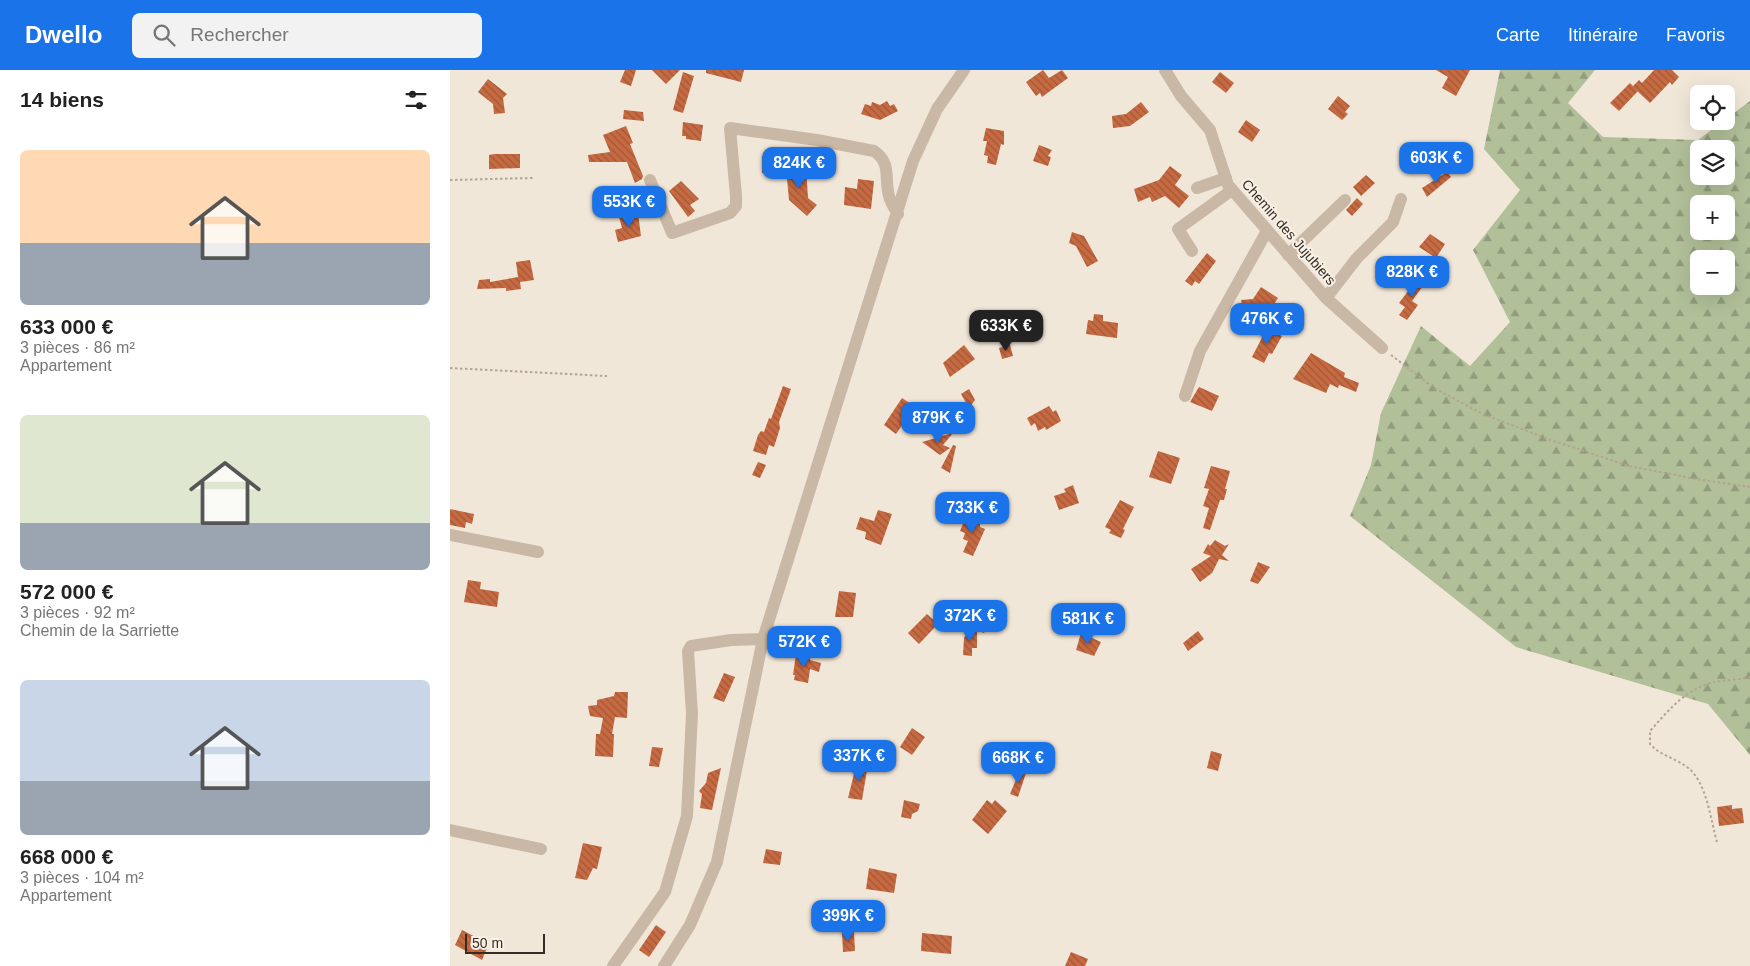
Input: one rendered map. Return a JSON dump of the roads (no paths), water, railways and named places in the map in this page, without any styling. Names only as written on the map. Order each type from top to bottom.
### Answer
[{"type":"street","points":[[664,966],[679,946],[694,918],[717,862],[763,639],[919,146],[937,109],[964,70]]},
{"type":"street","name":"Chemin des Jujubiers","points":[[1165,70],[1181,96],[1210,130],[1229,184],[1267,231],[1326,298],[1382,348]]},
{"type":"street","points":[[650,180],[672,233],[730,213],[736,206],[736,196],[730,128],[778,133],[874,151],[881,156],[887,169],[889,196],[898,214]]},
{"type":"street","points":[[1197,188],[1229,184]]},
{"type":"street","points":[[1192,251],[1178,228],[1229,184]]},
{"type":"street","points":[[1326,298],[1357,258],[1393,222],[1402,199]]},
{"type":"street","points":[[1288,255],[1345,200]]},
{"type":"street","points":[[1185,396],[1200,351],[1267,231]]},
{"type":"street","points":[[450,535],[538,552]]},
{"type":"street","points":[[613,966],[665,892],[687,816],[692,714],[688,651],[691,646],[731,640],[763,639]]},
{"type":"street","points":[[450,830],[540,850]]}]
